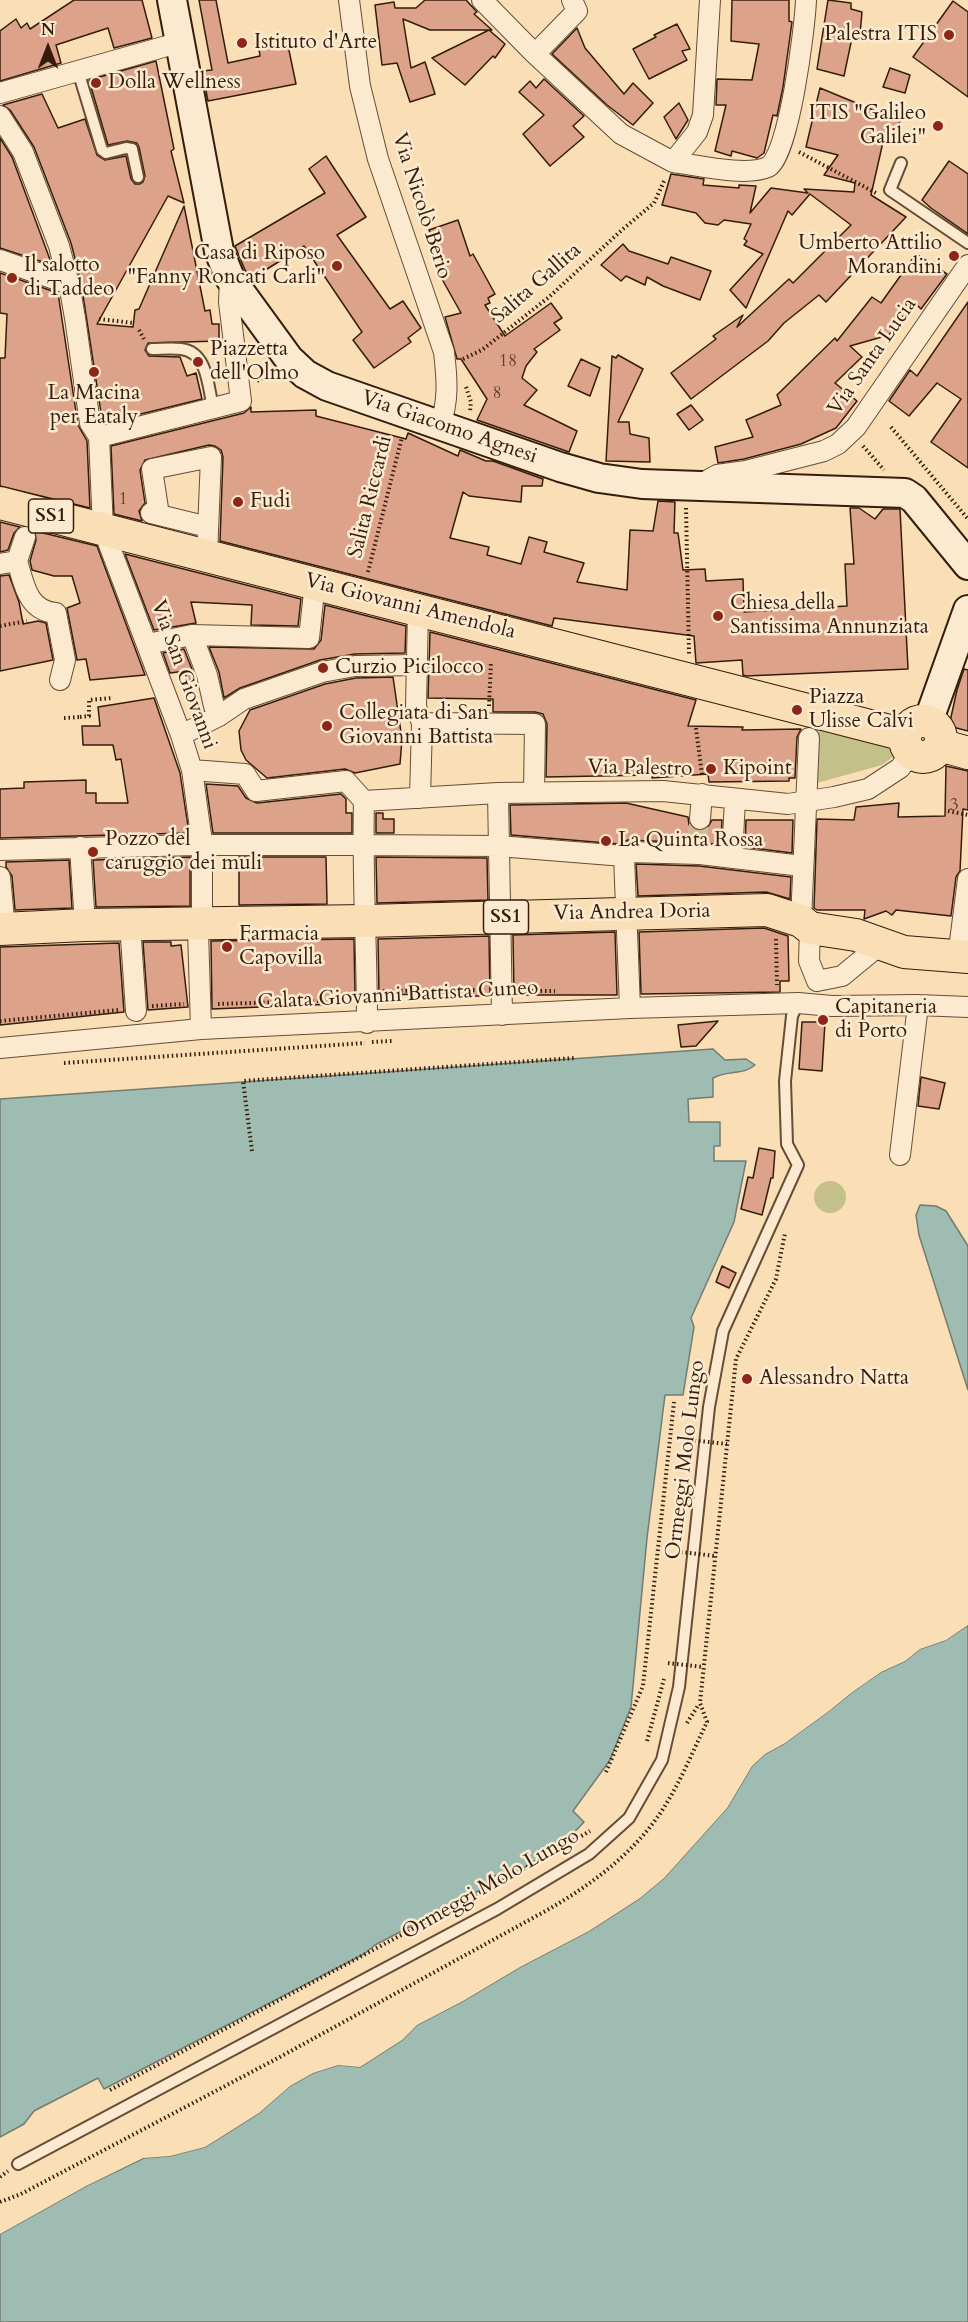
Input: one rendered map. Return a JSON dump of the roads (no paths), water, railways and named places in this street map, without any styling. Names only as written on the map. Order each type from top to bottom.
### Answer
[{"type":"main road","name":"Via Giacomo Agnesi","points":[[172,0],[219,251],[230,278],[289,359],[304,374],[327,386],[560,467],[599,478],[692,493],[905,493],[914,499],[968,565]]},
{"type":"main road","name":"SS1","points":[[0,503],[29,523],[103,529]]},
{"type":"main road","name":"Via Giovanni Amendola","points":[[103,529],[207,541],[315,583],[930,742]]},
{"type":"main road","points":[[930,742],[968,610]]},
{"type":"main road","name":"Via Andrea Doria","points":[[199,920],[366,921],[766,910],[796,926]]},
{"type":"main road","name":"SS1","points":[[2,929],[199,920]]},
{"type":"main road","name":"SS1","points":[[796,926],[856,935],[904,952],[963,957]]},
{"type":"street","name":"Via Nicolò Berio","points":[[348,0],[360,86],[378,159],[444,352],[447,387],[446,405],[440,425]]},
{"type":"street","points":[[482,0],[535,54],[621,134],[730,170],[759,170],[771,165],[778,156],[790,111],[805,25],[806,0]]},
{"type":"street","points":[[535,54],[577,11],[572,0]]},
{"type":"street","points":[[679,155],[698,132],[703,115],[710,0]]},
{"type":"street","points":[[0,93],[181,42]]},
{"type":"street","name":"Via San Giovanni","points":[[0,116],[23,152],[59,246],[69,284],[90,423],[99,436],[103,529],[182,735],[192,770],[200,844],[201,1029]]},
{"type":"street","points":[[0,260],[69,284]]},
{"type":"street","name":"Via Santa Lucia","points":[[692,493],[717,475],[746,471],[824,452],[838,444],[850,432],[968,265]]},
{"type":"street","points":[[99,436],[241,401],[229,302],[230,278]]},
{"type":"street","points":[[211,457],[207,541],[155,514],[152,469],[211,457]]},
{"type":"street","points":[[29,523],[9,562],[30,600],[44,611],[56,613],[65,660],[60,680]]},
{"type":"street","points":[[147,644],[192,635],[309,638],[315,583]]},
{"type":"street","points":[[418,610],[416,707],[422,723],[420,798]]},
{"type":"street","points":[[192,635],[206,671],[219,716]]},
{"type":"street","points":[[182,735],[219,716],[244,699],[322,672],[355,666],[418,665]]},
{"type":"street","points":[[422,723],[535,724],[534,793]]},
{"type":"street","points":[[809,738],[802,866],[796,926],[817,981]]},
{"type":"street","name":"Via Palestro","points":[[364,801],[498,793],[663,791],[788,804],[868,789],[900,768],[930,742]]},
{"type":"street","points":[[192,770],[245,774],[256,791],[346,781],[364,801],[367,1023]]},
{"type":"street","points":[[498,793],[502,1015]]},
{"type":"street","points":[[699,819],[702,794]]},
{"type":"street","points":[[732,858],[735,799]]},
{"type":"street","points":[[0,850],[200,844],[498,846],[624,856],[628,852],[695,850],[732,858],[802,866]]},
{"type":"street","points":[[80,847],[84,925]]},
{"type":"street","points":[[624,856],[630,1008]]},
{"type":"street","points":[[0,877],[2,929]]},
{"type":"street","points":[[963,957],[968,879]]},
{"type":"street","points":[[130,924],[136,1009]]},
{"type":"street","points":[[798,1003],[817,981],[842,976],[881,944]]},
{"type":"street","name":"Calata Giovanni Battista Cuneo","points":[[0,1048],[201,1029],[367,1023],[630,1008],[798,1003],[832,1006],[968,1007]]},
{"type":"street","points":[[900,1155],[918,1005]]},
{"type":"lane","points":[[78,71],[102,150],[106,153],[126,148],[132,149],[138,177]]},
{"type":"lane","points":[[901,163],[890,190],[912,198],[968,243]]},
{"type":"lane","points":[[152,349],[182,349],[195,353],[201,360],[213,408]]},
{"type":"lane","name":"Ormeggi Molo Lungo","points":[[18,2164],[497,1909],[589,1854],[629,1818],[662,1760],[679,1687],[709,1407],[723,1331],[798,1165],[788,1144],[785,1081],[792,1016],[798,1003]]},
{"type":"water","points":[[713,1049],[725,1060],[746,1059],[755,1065],[745,1070],[713,1078],[713,1097],[688,1099],[689,1122],[720,1122],[720,1146],[714,1146],[714,1161],[746,1161],[734,1222],[691,1318],[694,1327],[683,1395],[665,1395],[647,1538],[631,1707],[610,1760],[573,1811],[584,1822],[556,1848],[501,1881],[497,1875],[488,1879],[490,1885],[375,1945],[364,1954],[104,2089],[98,2078],[34,2111],[24,2124],[0,2137],[0,1099]]},
{"type":"water","points":[[920,1205],[936,1206],[946,1211],[968,1246],[968,1390],[919,1235],[916,1215]]},
{"type":"water","points":[[968,1625],[968,2322],[0,2322],[0,2234],[86,2186],[144,2158],[170,2156],[205,2147],[259,2113],[290,2086],[313,2073],[338,2065],[360,2067],[402,2040],[417,2025],[589,1931],[640,1898],[664,1878],[727,1808],[752,1766],[765,1754],[785,1743],[881,1672],[905,1661],[920,1649],[946,1640]]},
{"type":"tunnel","points":[[696,845],[700,819]]},
{"type":"place","name":"Palestra ITIS","points":[[949,35]]},
{"type":"place","name":"Istituto d'Arte","points":[[242,43]]},
{"type":"place","name":"Dolla Wellness","points":[[96,83]]},
{"type":"place","name":"ITIS \"Galileo Galilei\"","points":[[938,126]]},
{"type":"place","name":"Umberto Attilio Morandini","points":[[954,256]]},
{"type":"place","name":"Casa di Riposo \"Fanny Roncati Carli\"","points":[[337,266]]},
{"type":"place","name":"Il salotto di Taddeo","points":[[12,278]]},
{"type":"place","name":"Piazzetta dell'Olmo","points":[[198,362]]},
{"type":"place","name":"La Macina per Eataly","points":[[94,372]]},
{"type":"place","name":"Fudi","points":[[238,502]]},
{"type":"place","name":"Chiesa della Santissima Annunziata","points":[[718,616]]},
{"type":"place","name":"Curzio Picilocco","points":[[323,668]]},
{"type":"place","name":"Piazza Ulisse Calvi","points":[[797,710]]},
{"type":"place","name":"Collegiata di San Giovanni Battista","points":[[327,726]]},
{"type":"place","name":"Kipoint","points":[[711,769]]},
{"type":"place","name":"La Quinta Rossa","points":[[606,841]]},
{"type":"place","name":"Pozzo del caruggio dei muli","points":[[93,852]]},
{"type":"place","name":"Farmacia Capovilla","points":[[227,947]]},
{"type":"place","name":"Capitaneria di Porto","points":[[823,1020]]},
{"type":"place","name":"Alessandro Natta","points":[[747,1379]]}]
